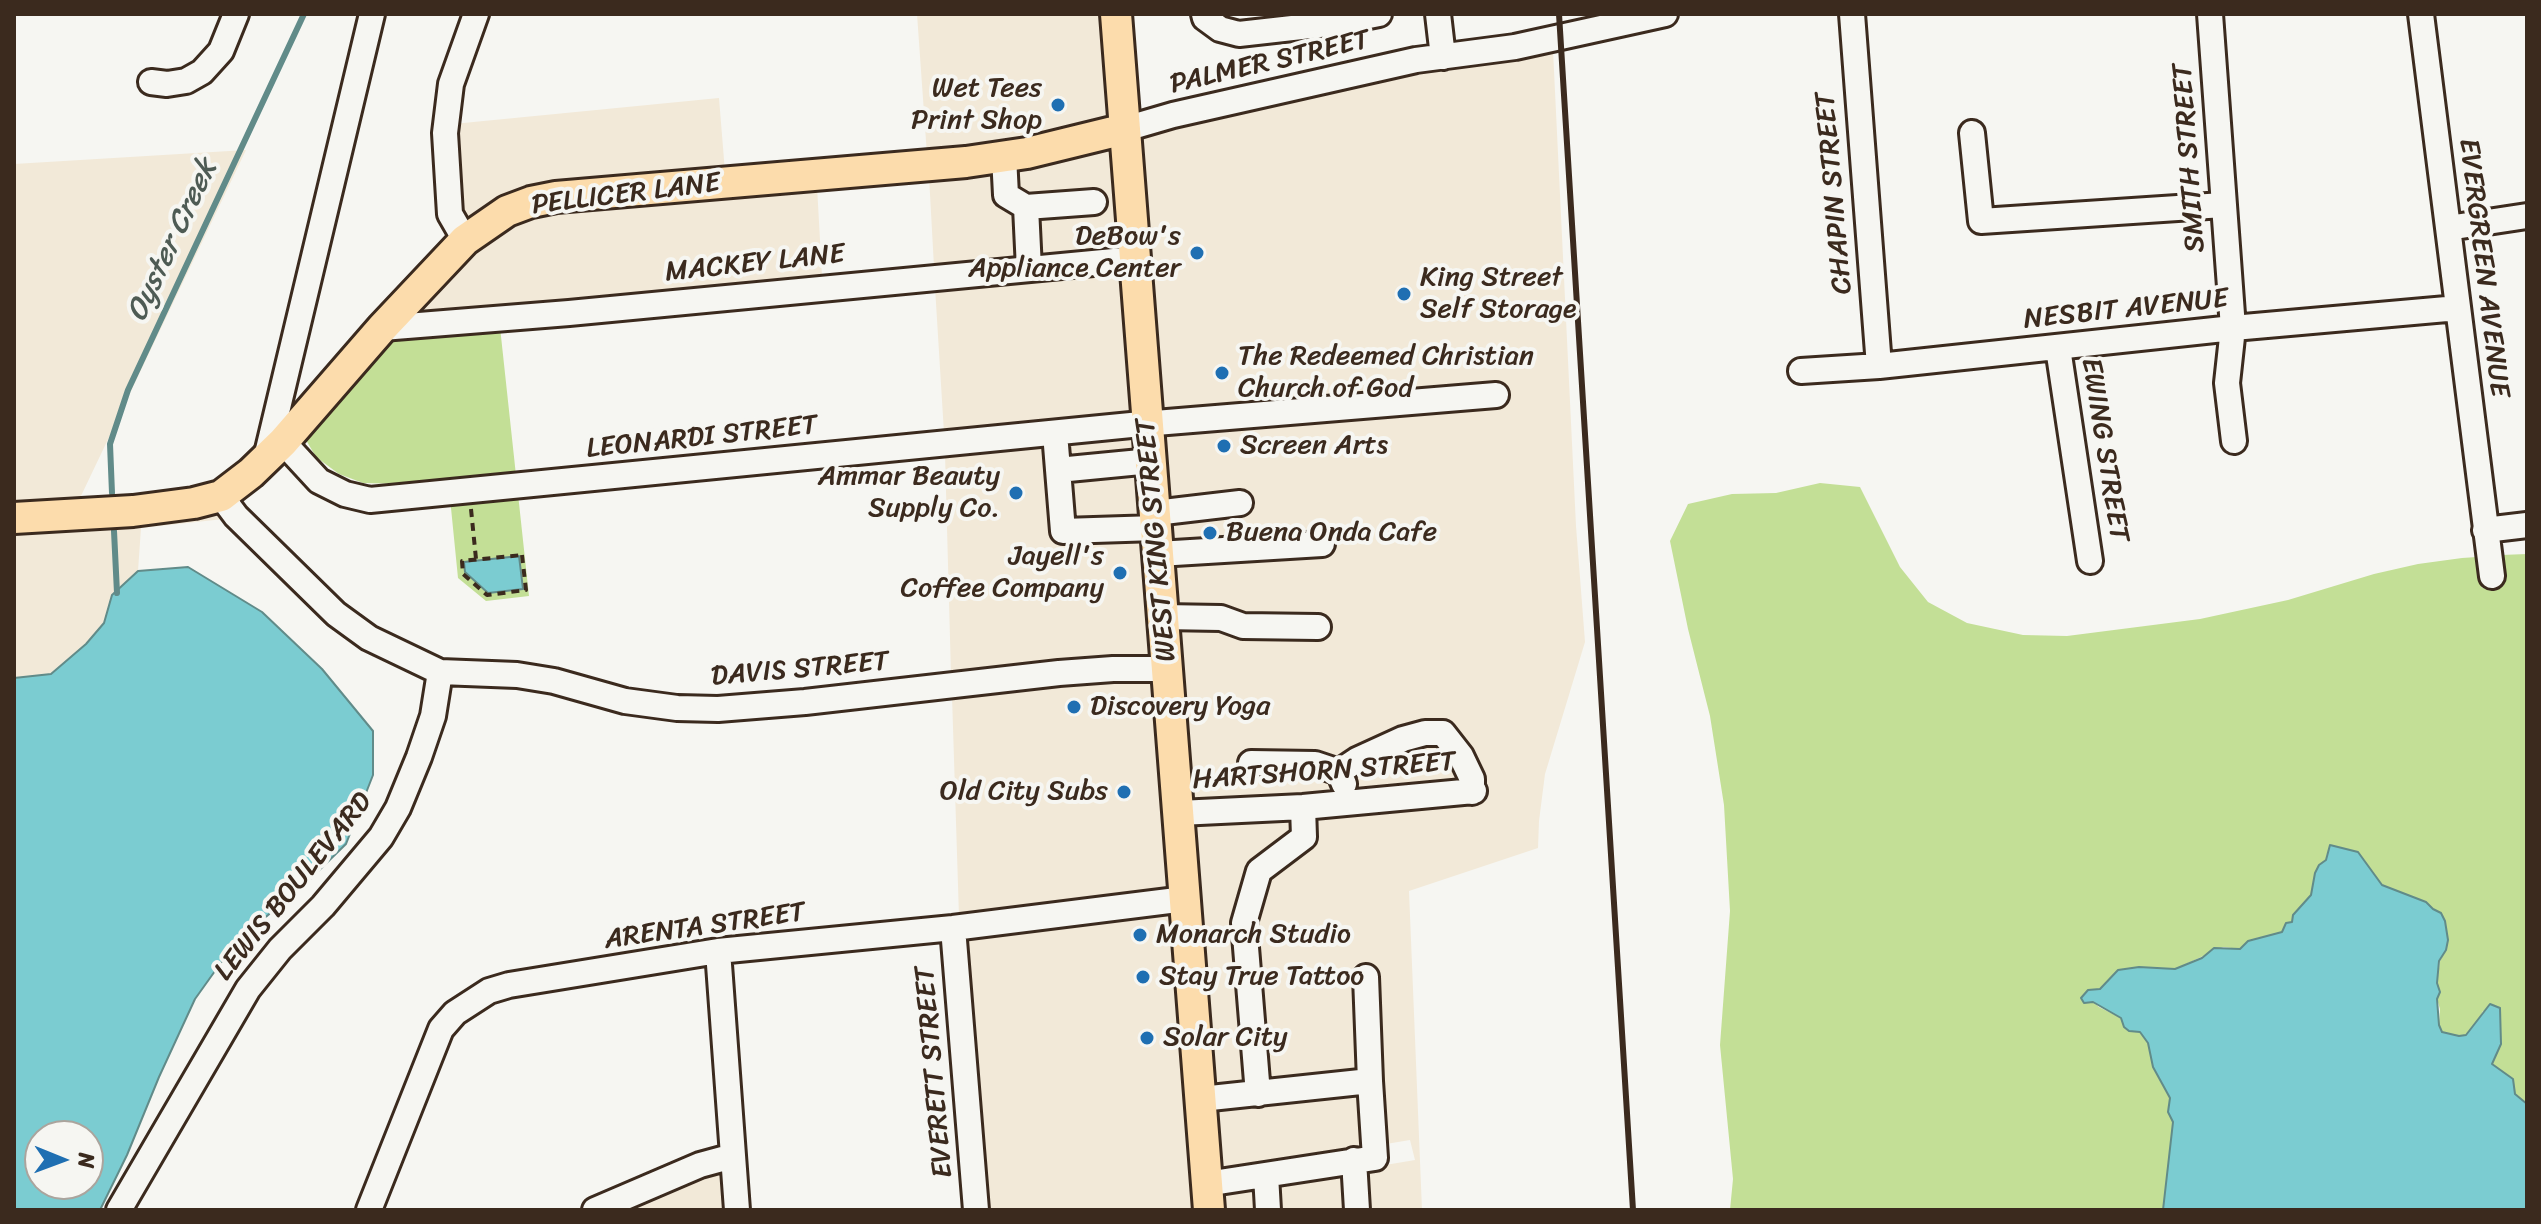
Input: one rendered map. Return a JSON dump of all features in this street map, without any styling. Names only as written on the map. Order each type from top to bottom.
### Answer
[{"type":"main road","name":"WEST KING STREET","points":[[1116,14],[1208,1197]]},
{"type":"main road","name":"PELLICER LANE","points":[[207,500],[274,450],[465,240],[507,211],[556,197],[1004,156],[1125,129]]},
{"type":"main road","points":[[14,518],[133,511],[207,500]]},
{"type":"street","points":[[151,82],[167,84],[186,81],[202,72],[221,51],[236,14]]},
{"type":"street","points":[[274,450],[372,14]]},
{"type":"street","points":[[465,240],[450,214],[445,133],[451,84],[476,14]]},
{"type":"street","points":[[1204,14],[1220,29],[1239,34],[1328,24],[1379,14]]},
{"type":"street","points":[[1438,14],[1443,57]]},
{"type":"street","name":"CHAPIN STREET","points":[[1852,14],[1879,366]]},
{"type":"street","name":"SMITH STREET","points":[[2210,14],[2233,328],[2227,383],[2234,441]]},
{"type":"street","name":"EVERGREEN AVENUE","points":[[2421,14],[2492,576]]},
{"type":"street","name":"PALMER STREET","points":[[1125,129],[1173,115],[1416,60],[1515,47],[1657,15]]},
{"type":"street","points":[[1972,133],[1981,221],[2223,205]]},
{"type":"street","points":[[1004,156],[1006,195],[1026,207],[1094,202]]},
{"type":"street","points":[[1026,207],[1029,269]]},
{"type":"street","points":[[2448,228],[2527,216]]},
{"type":"street","name":"MACKEY LANE","points":[[382,328],[1135,259]]},
{"type":"street","name":"NESBIT AVENUE","points":[[1801,371],[1879,366],[2233,328],[2458,308]]},
{"type":"street","name":"EWING STREET","points":[[2058,348],[2090,561]]},
{"type":"street","name":"LEONARDI STREET","points":[[274,450],[319,481],[345,494],[370,500],[1147,424],[1496,395]]},
{"type":"street","points":[[1055,433],[1063,531],[1156,532],[1322,544]]},
{"type":"street","points":[[1058,470],[1151,461]]},
{"type":"street","points":[[207,500],[236,516],[336,614],[369,638],[440,672]]},
{"type":"street","points":[[1156,532],[1240,503]]},
{"type":"street","points":[[2485,530],[2527,525]]},
{"type":"street","points":[[1163,617],[1221,618],[1243,626],[1318,627]]},
{"type":"street","name":"DAVIS STREET","points":[[440,672],[517,675],[554,681],[625,701],[677,708],[718,709],[1059,673],[1167,669]]},
{"type":"street","name":"LEWIS BOULEVARD","points":[[119,1210],[248,989],[381,837],[398,808],[419,757],[433,716],[440,672]]},
{"type":"street","name":"HARTSHORN STREET","points":[[1179,813],[1303,807],[1473,792],[1472,779],[1461,756],[1443,733],[1425,733],[1403,739],[1357,760],[1339,772]]},
{"type":"street","points":[[1251,763],[1315,764],[1339,772],[1351,801]]},
{"type":"street","points":[[1258,1094],[1244,923],[1259,871],[1304,837],[1303,807]]},
{"type":"street","name":"ARENTA STREET","points":[[369,1210],[441,1029],[471,1001],[509,985],[718,951],[953,928],[1185,899]]},
{"type":"street","name":"EVERETT STREET","points":[[953,928],[976,1210]]},
{"type":"street","points":[[718,951],[737,1210]]},
{"type":"street","points":[[1357,1210],[1365,1159],[1370,1081],[1366,977]]},
{"type":"street","points":[[1201,1099],[1370,1081]]},
{"type":"street","points":[[595,1210],[700,1165],[733,1156]]},
{"type":"street","points":[[1208,1197],[1266,1175],[1365,1159]]},
{"type":"street","points":[[1266,1175],[1268,1210]]},
{"type":"path","points":[[469,491],[476,559]]},
{"type":"path","points":[[499,550],[500,557]]},
{"type":"path","points":[[522,555],[526,590],[487,595],[463,574],[462,561],[500,557],[522,555]]},
{"type":"shaded area","points":[[917,14],[1104,14],[1113,121],[1070,133],[927,155]]},
{"type":"shaded area","points":[[1553,50],[1576,526],[1585,642],[1545,774],[1538,848],[1409,891],[1422,1210],[1221,1210],[1219,1193],[1415,1160],[1410,1140],[1218,1172],[1192,823],[1487,800],[1484,780],[1282,798],[1190,802],[1160,433],[1509,404],[1506,384],[1159,412],[1138,136],[1425,70]]},
{"type":"shaded area","points":[[719,98],[725,172],[457,232],[453,124]]},
{"type":"shaded area","points":[[1115,143],[1122,250],[934,267],[929,176]]},
{"type":"shaded area","points":[[246,150],[80,498],[143,498],[223,480],[215,486],[191,493],[131,500],[14,508],[14,164]]},
{"type":"shaded area","points":[[817,186],[822,276],[409,315],[474,247],[535,212]]},
{"type":"shaded area","points":[[1124,271],[1135,414],[944,433],[935,287]]},
{"type":"shaded area","points":[[1136,435],[1155,659],[951,675],[945,454]]},
{"type":"shaded area","points":[[216,508],[224,519],[141,528],[138,571],[112,595],[104,623],[86,644],[51,674],[14,678],[14,529]]},
{"type":"shaded area","points":[[1114,679],[1156,679],[1173,891],[959,917],[952,696]]},
{"type":"shaded area","points":[[1174,912],[1196,1210],[988,1210],[966,937]]},
{"type":"shaded area","points":[[722,1170],[725,1210],[625,1210],[704,1175]]},
{"type":"green space","points":[[500,327],[529,596],[486,601],[458,578],[448,478],[403,484],[363,483],[339,474],[316,457],[306,440],[310,428],[353,387],[393,335]]},
{"type":"green space","points":[[1820,483],[1860,487],[1900,567],[1928,602],[1967,623],[2023,635],[2067,636],[2200,619],[2288,600],[2374,574],[2462,558],[2477,557],[2482,588],[2504,586],[2501,555],[2527,554],[2527,1104],[2515,1094],[2512,1078],[2492,1064],[2501,1044],[2500,1017],[2483,1011],[2466,1035],[2442,1032],[2437,983],[2440,961],[2448,940],[2445,921],[2426,902],[2382,885],[2358,853],[2337,846],[2319,865],[2311,896],[2293,915],[2292,922],[2286,923],[2283,932],[2257,938],[2240,949],[2223,947],[2175,969],[2139,967],[2118,970],[2100,989],[2088,991],[2099,1007],[2121,1018],[2124,1027],[2140,1032],[2148,1043],[2153,1067],[2170,1099],[2169,1112],[2173,1122],[2163,1210],[1730,1210],[1733,1179],[1720,1045],[1730,911],[1724,805],[1710,716],[1670,541],[1688,504],[1732,494],[1776,493]]},
{"type":"water","points":[[519,556],[523,589],[488,593],[465,572],[464,562]]},
{"type":"water","points":[[188,567],[262,612],[322,669],[373,731],[373,775],[346,844],[306,883],[235,943],[195,999],[100,1210],[14,1210],[14,678],[51,674],[86,644],[104,623],[112,595],[138,571]]},
{"type":"water","points":[[2330,845],[2358,852],[2382,885],[2426,902],[2441,913],[2448,940],[2439,961],[2437,983],[2442,1032],[2466,1035],[2490,1004],[2500,1008],[2501,1044],[2492,1064],[2513,1079],[2515,1094],[2527,1104],[2527,1210],[2163,1210],[2173,1122],[2168,1112],[2170,1098],[2153,1067],[2148,1043],[2140,1032],[2129,1031],[2121,1018],[2093,1002],[2084,1003],[2081,998],[2088,990],[2100,989],[2118,970],[2139,967],[2175,969],[2202,958],[2214,948],[2240,949],[2248,941],[2282,932],[2286,923],[2292,922],[2293,915],[2311,895],[2315,873],[2326,860]]},
{"type":"waterway","name":"Oyster Creek","points":[[112,493],[110,444],[128,390],[304,14]]},
{"type":"waterway","name":"Oyster Creek","points":[[114,531],[117,593]]},
{"type":"railway","points":[[1559,14],[1633,1210]]},
{"type":"place","name":"Wet Tees Print Shop","points":[[1058,105]]},
{"type":"place","name":"DeBow's Appliance Center","points":[[1197,253]]},
{"type":"place","name":"King Street Self Storage","points":[[1404,294]]},
{"type":"place","name":"The Redeemed Christian Church of God","points":[[1222,373]]},
{"type":"place","name":"Screen Arts","points":[[1224,446]]},
{"type":"place","name":"Ammar Beauty Supply Co.","points":[[1016,493]]},
{"type":"place","name":"Buena Onda Cafe","points":[[1210,533]]},
{"type":"place","name":"Jayell's Coffee Company","points":[[1120,573]]},
{"type":"place","name":"Discovery Yoga","points":[[1074,707]]},
{"type":"place","name":"Old City Subs","points":[[1124,792]]},
{"type":"place","name":"Monarch Studio","points":[[1140,935]]},
{"type":"place","name":"Stay True Tattoo","points":[[1143,977]]},
{"type":"place","name":"Solar City","points":[[1147,1038]]}]
